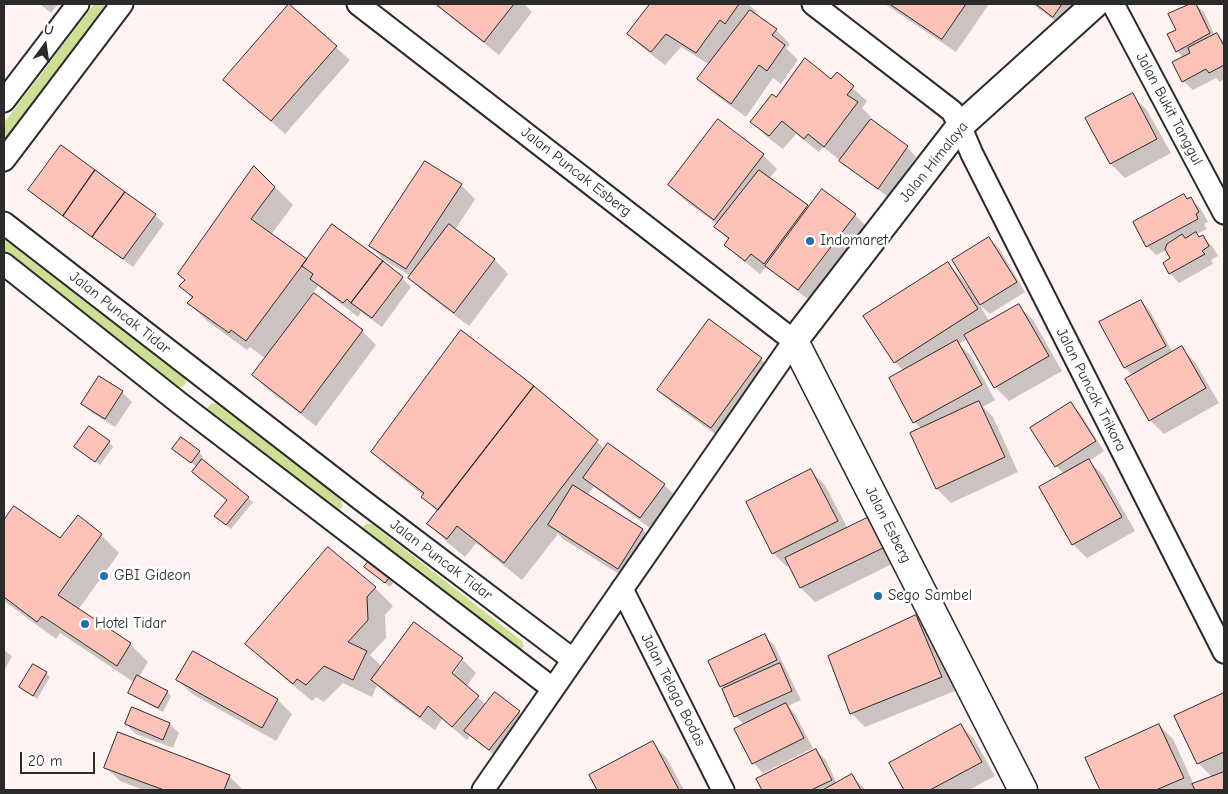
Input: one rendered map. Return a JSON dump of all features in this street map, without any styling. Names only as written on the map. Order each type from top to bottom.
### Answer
[{"type":"main road","name":"Jalan Esberg","points":[[794,340],[1024,790]]},
{"type":"street","points":[[4,101],[78,4]]},
{"type":"street","points":[[4,160],[122,4]]},
{"type":"street","name":"Jalan Puncak Esberg","points":[[358,4],[794,340]]},
{"type":"street","name":"Jalan Puncak Trikora","points":[[812,4],[952,111],[1224,652]]},
{"type":"street","name":"Jalan Himalaya","points":[[794,340],[960,126],[1095,4]]},
{"type":"street","name":"Jalan Bukit Tanggul","points":[[1114,4],[1224,213]]},
{"type":"street","name":"Jalan Puncak Tidar","points":[[4,223],[363,501],[572,659]]},
{"type":"street","points":[[4,264],[187,409],[552,688]]},
{"type":"street","points":[[483,790],[794,340]]},
{"type":"street","points":[[187,409],[208,382]]},
{"type":"street","points":[[342,528],[363,501]]},
{"type":"street","name":"Jalan Telaga Bodas","points":[[622,589],[723,790]]},
{"type":"green space","points":[[94,4],[108,4],[4,143],[4,123]]},
{"type":"green space","points":[[4,238],[9,238],[185,378],[186,383],[182,387],[178,387],[4,252]]},
{"type":"green space","points":[[218,403],[341,500],[343,506],[339,511],[333,511],[208,414],[207,408],[211,404]]},
{"type":"green space","points":[[366,524],[372,524],[522,641],[524,646],[520,650],[515,650],[363,533],[363,527]]},
{"type":"building","points":[[289,4],[337,46],[271,121],[223,80]]},
{"type":"building","points":[[440,4],[514,4],[484,42],[438,6]]},
{"type":"building","points":[[650,4],[739,4],[725,24],[720,20],[696,53],[666,34],[651,52],[627,34]]},
{"type":"building","points":[[890,4],[966,4],[942,39]]},
{"type":"building","points":[[1036,4],[1062,4],[1053,17]]},
{"type":"building","points":[[1190,4],[1196,4],[1210,33],[1176,52],[1167,34],[1176,30],[1168,14]]},
{"type":"building","points":[[750,10],[777,29],[772,35],[785,45],[767,71],[759,65],[731,104],[697,79]]},
{"type":"building","points":[[1217,33],[1224,46],[1224,65],[1209,73],[1206,69],[1182,82],[1172,62],[1190,53],[1188,48]]},
{"type":"building","points":[[805,58],[831,79],[837,72],[854,86],[847,95],[858,102],[824,147],[808,134],[804,139],[782,121],[769,136],[750,122],[772,94],[776,97]]},
{"type":"building","points":[[1133,93],[1157,139],[1110,164],[1085,118]]},
{"type":"building","points":[[718,119],[764,154],[714,220],[668,185]]},
{"type":"building","points":[[871,119],[908,146],[878,189],[839,161]]},
{"type":"building","points":[[61,145],[95,170],[63,216],[28,190]]},
{"type":"building","points":[[425,161],[462,184],[406,269],[369,246]]},
{"type":"building","points":[[254,166],[275,187],[251,219],[307,259],[246,341],[231,330],[229,333],[187,303],[193,297],[179,286],[185,280],[178,274]]},
{"type":"building","points":[[95,170],[125,192],[92,237],[63,216]]},
{"type":"building","points":[[759,170],[808,205],[764,264],[751,254],[745,261],[724,245],[729,238],[714,227]]},
{"type":"building","points":[[822,189],[856,214],[798,290],[765,266]]},
{"type":"building","points":[[125,192],[156,214],[123,259],[92,237]]},
{"type":"building","points":[[1184,194],[1187,199],[1191,197],[1199,212],[1196,214],[1198,219],[1146,247],[1133,222]]},
{"type":"building","points":[[332,224],[383,261],[351,303],[347,299],[343,303],[310,279],[313,274],[302,266]]},
{"type":"building","points":[[449,224],[495,259],[454,313],[408,278]]},
{"type":"building","points":[[1196,232],[1199,237],[1203,235],[1209,246],[1202,251],[1205,254],[1169,274],[1163,263],[1170,258],[1165,249],[1167,244],[1182,234],[1185,238]]},
{"type":"building","points":[[989,237],[1017,282],[980,305],[952,260]]},
{"type":"building","points":[[383,261],[403,277],[372,318],[351,303]]},
{"type":"building","points":[[948,262],[978,309],[894,363],[863,316]]},
{"type":"building","points":[[314,293],[363,330],[301,413],[252,375]]},
{"type":"building","points":[[1141,300],[1166,346],[1124,368],[1099,322]]},
{"type":"building","points":[[1019,304],[1049,356],[994,388],[964,335]]},
{"type":"building","points":[[709,319],[762,358],[711,428],[657,390]]},
{"type":"building","points":[[461,330],[534,386],[438,510],[421,497],[424,493],[371,452]]},
{"type":"building","points":[[957,340],[982,385],[913,423],[889,378]]},
{"type":"building","points":[[1182,346],[1206,388],[1149,421],[1125,379]]},
{"type":"building","points":[[99,376],[123,391],[105,419],[81,404]]},
{"type":"building","points":[[534,386],[598,440],[504,563],[457,526],[447,539],[427,524]]},
{"type":"building","points":[[979,401],[1005,457],[936,489],[910,433]]},
{"type":"building","points":[[1071,402],[1096,441],[1055,467],[1030,428]]},
{"type":"building","points":[[89,426],[110,441],[95,462],[74,447]]},
{"type":"building","points":[[181,437],[200,451],[191,463],[172,449]]},
{"type":"building","points":[[608,443],[665,484],[640,518],[583,478]]},
{"type":"building","points":[[202,459],[249,497],[226,525],[214,516],[227,500],[192,472]]},
{"type":"building","points":[[1089,459],[1122,517],[1072,545],[1039,487]]},
{"type":"building","points":[[811,469],[838,521],[772,554],[746,502]]},
{"type":"building","points":[[573,485],[643,529],[618,569],[548,525]]},
{"type":"building","points":[[14,506],[60,538],[78,515],[102,534],[58,595],[131,643],[117,666],[42,616],[37,622],[4,597],[4,520]]},
{"type":"building","points":[[869,517],[885,547],[800,588],[785,558]]},
{"type":"building","points":[[328,547],[376,587],[367,597],[368,620],[348,642],[367,651],[353,680],[324,666],[306,685],[297,679],[293,684],[245,644]]},
{"type":"building","points":[[374,554],[395,570],[385,583],[364,567]]},
{"type":"building","points":[[916,615],[942,677],[850,714],[828,656]]},
{"type":"building","points":[[414,622],[463,658],[452,673],[479,696],[452,727],[428,706],[420,717],[371,680]]},
{"type":"building","points":[[765,634],[777,660],[720,687],[708,661]]},
{"type":"building","points":[[193,651],[278,699],[262,728],[176,680]]},
{"type":"building","points":[[780,663],[792,691],[734,717],[722,689]]},
{"type":"building","points":[[33,664],[47,672],[33,696],[19,687]]},
{"type":"building","points":[[137,675],[168,691],[158,708],[128,693]]},
{"type":"building","points":[[495,692],[520,711],[489,750],[464,731]]},
{"type":"building","points":[[1224,693],[1224,752],[1197,764],[1174,716]]},
{"type":"building","points":[[786,703],[804,738],[752,764],[734,729]]},
{"type":"building","points":[[132,707],[170,723],[163,740],[125,724]]},
{"type":"building","points":[[961,724],[982,762],[930,790],[904,790],[889,763]]},
{"type":"building","points":[[1159,724],[1184,778],[1156,790],[1100,790],[1085,758]]},
{"type":"building","points":[[118,732],[230,775],[224,790],[164,790],[104,768]]},
{"type":"building","points":[[653,741],[679,790],[597,790],[589,775]]},
{"type":"building","points":[[816,749],[832,780],[811,790],[762,790],[756,779]]},
{"type":"building","points":[[1224,772],[1224,790],[1195,790],[1192,784]]},
{"type":"building","points":[[852,774],[861,790],[823,790]]},
{"type":"place","name":"Indomaret","points":[[810,241]]},
{"type":"place","name":"GBI Gideon","points":[[104,576]]},
{"type":"place","name":"Sego Sambel","points":[[878,596]]},
{"type":"place","name":"Hotel Tidar","points":[[85,624]]}]
